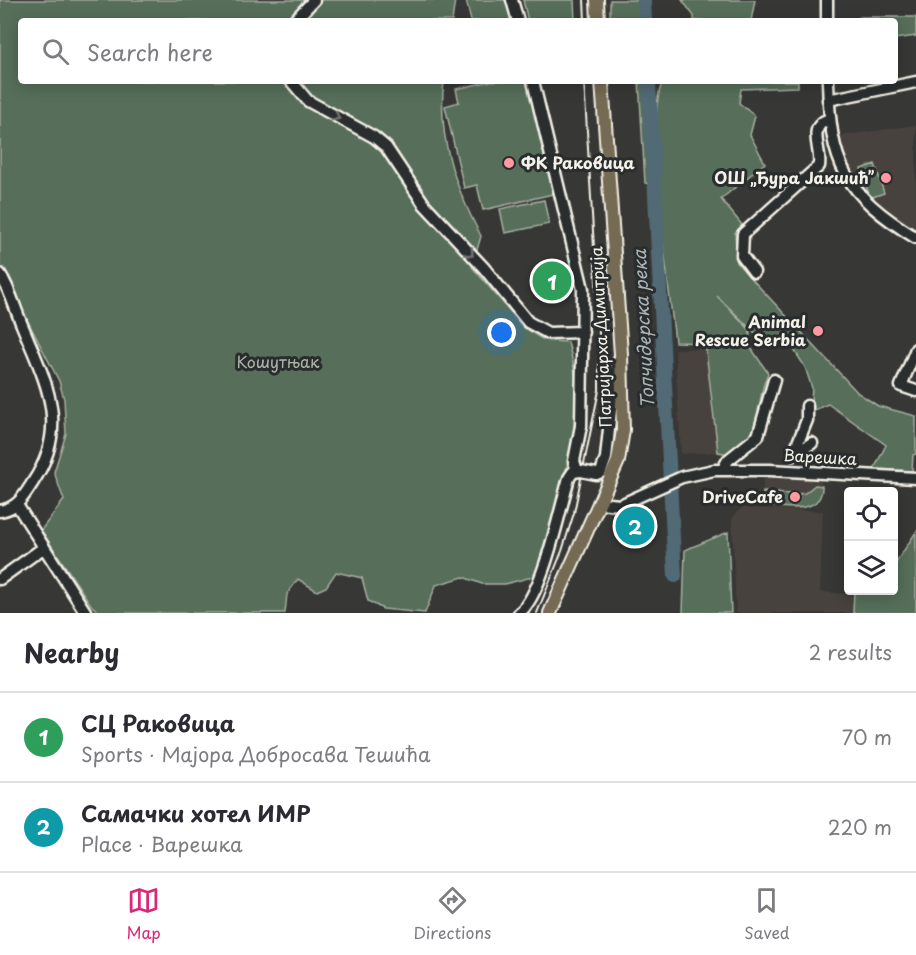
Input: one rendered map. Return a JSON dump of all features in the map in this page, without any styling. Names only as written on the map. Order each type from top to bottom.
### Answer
[{"type":"main road","points":[[597,0],[598,18]]},
{"type":"main road","name":"Патријарха Димитрија","points":[[550,613],[620,454],[623,411],[621,354],[602,84]]},
{"type":"street","points":[[297,18],[314,0]]},
{"type":"street","points":[[512,0],[517,18]]},
{"type":"street","points":[[827,0],[827,18]]},
{"type":"street","points":[[828,100],[916,82]]},
{"type":"street","points":[[294,84],[308,101],[374,137],[386,147],[424,204],[484,268],[528,322],[548,333],[583,332]]},
{"type":"street","points":[[534,84],[581,281],[583,332],[581,426],[574,461],[579,471]]},
{"type":"street","points":[[828,84],[829,119],[836,155],[845,175],[868,204],[916,238]]},
{"type":"street","points":[[754,272],[742,256],[744,234],[819,166],[816,130],[821,122],[829,119]]},
{"type":"street","points":[[0,274],[44,376],[54,420],[50,447],[42,467],[16,505],[0,511]]},
{"type":"street","points":[[916,349],[901,386],[916,392]]},
{"type":"street","points":[[519,613],[533,593],[547,557],[569,478],[579,471],[596,474],[603,470],[615,371],[621,354]]},
{"type":"street","points":[[723,469],[728,460],[758,436],[774,380]]},
{"type":"street","points":[[788,471],[807,420],[807,406]]},
{"type":"street","points":[[793,455],[812,443]]},
{"type":"street","name":"Варешка","points":[[599,503],[620,505],[682,477],[723,469],[916,478]]},
{"type":"street","points":[[16,505],[87,613]]},
{"type":"street","points":[[0,579],[43,548]]},
{"type":"shaded area","name":"ОШ „Ђура Јакшић”","points":[[916,125],[916,232],[868,197],[843,158],[837,139],[845,135]]},
{"type":"shaded area","points":[[675,349],[705,349],[718,452],[681,454]]},
{"type":"shaded area","points":[[763,475],[821,476],[822,493],[815,503],[807,507],[763,506]]},
{"type":"shaded area","points":[[743,508],[823,511],[820,592],[854,595],[854,613],[736,613],[732,519]]},
{"type":"green space","name":"Кошутњак","points":[[0,0],[455,0],[452,18],[18,18],[18,84],[444,84],[443,122],[450,161],[463,199],[481,236],[472,267],[536,336],[548,341],[568,342],[576,378],[574,427],[570,452],[536,576],[505,584],[482,584],[463,577],[436,585],[425,613],[383,609],[368,601],[362,578],[336,572],[326,587],[317,591],[298,579],[287,594],[285,613],[100,613],[91,605],[41,530],[64,500],[54,472],[66,434],[64,399],[59,381],[0,268]]},
{"type":"green space","points":[[466,0],[507,0],[511,18],[470,18]]},
{"type":"green space","points":[[523,0],[574,0],[575,18],[527,18]]},
{"type":"green space","points":[[610,0],[639,0],[640,18],[610,18]]},
{"type":"green space","points":[[682,0],[755,0],[752,18],[694,18]]},
{"type":"green space","points":[[916,17],[916,36],[898,39],[898,18],[858,18]]},
{"type":"green space","name":"ФК Раковица","points":[[478,84],[528,84],[553,194],[483,210],[477,185],[464,188],[445,106],[459,102],[456,89]]},
{"type":"green space","points":[[639,84],[644,84],[649,184],[645,183]]},
{"type":"green space","points":[[662,84],[798,84],[798,87],[741,89],[739,103],[755,116],[750,135],[765,163],[721,199],[742,225],[735,233],[737,263],[858,393],[878,406],[916,416],[916,454],[913,455],[912,471],[874,469],[886,445],[828,404],[810,412],[812,388],[805,367],[791,345],[754,332],[717,296],[750,330],[749,345],[768,373],[763,386],[758,417],[750,435],[729,454],[718,452],[705,343],[675,342],[657,167],[658,101]]},
{"type":"green space","points":[[875,164],[884,193],[870,198],[861,169]]},
{"type":"green space","points":[[544,200],[549,224],[505,233],[500,209]]},
{"type":"green space","points":[[815,485],[822,486],[821,496],[809,506],[791,508],[763,506],[763,492],[789,494],[789,502],[797,502],[798,494],[805,493]]},
{"type":"green space","points":[[728,532],[731,613],[683,613],[685,550]]},
{"type":"green space","points":[[916,532],[916,613],[853,613],[854,595],[898,595],[898,559]]},
{"type":"waterway","name":"Топчидерска река","points":[[644,0],[645,18]]},
{"type":"waterway","name":"Топчидерска река","points":[[649,84],[675,576]]},
{"type":"railway","points":[[584,0],[585,18]]},
{"type":"railway","points":[[537,613],[562,551],[574,513],[599,390],[599,331],[584,84]]},
{"type":"place","name":"ФК Раковица","points":[[509,163]]},
{"type":"place","name":"ОШ „Ђура Јакшић”","points":[[886,178]]},
{"type":"place","name":"СЦ Раковица","points":[[552,281]]},
{"type":"place","name":"Animal Rescue Serbia","points":[[818,331]]},
{"type":"place","name":"DriveCafe","points":[[795,497]]},
{"type":"place","name":"Самачки хотел ИМР","points":[[635,526]]}]
